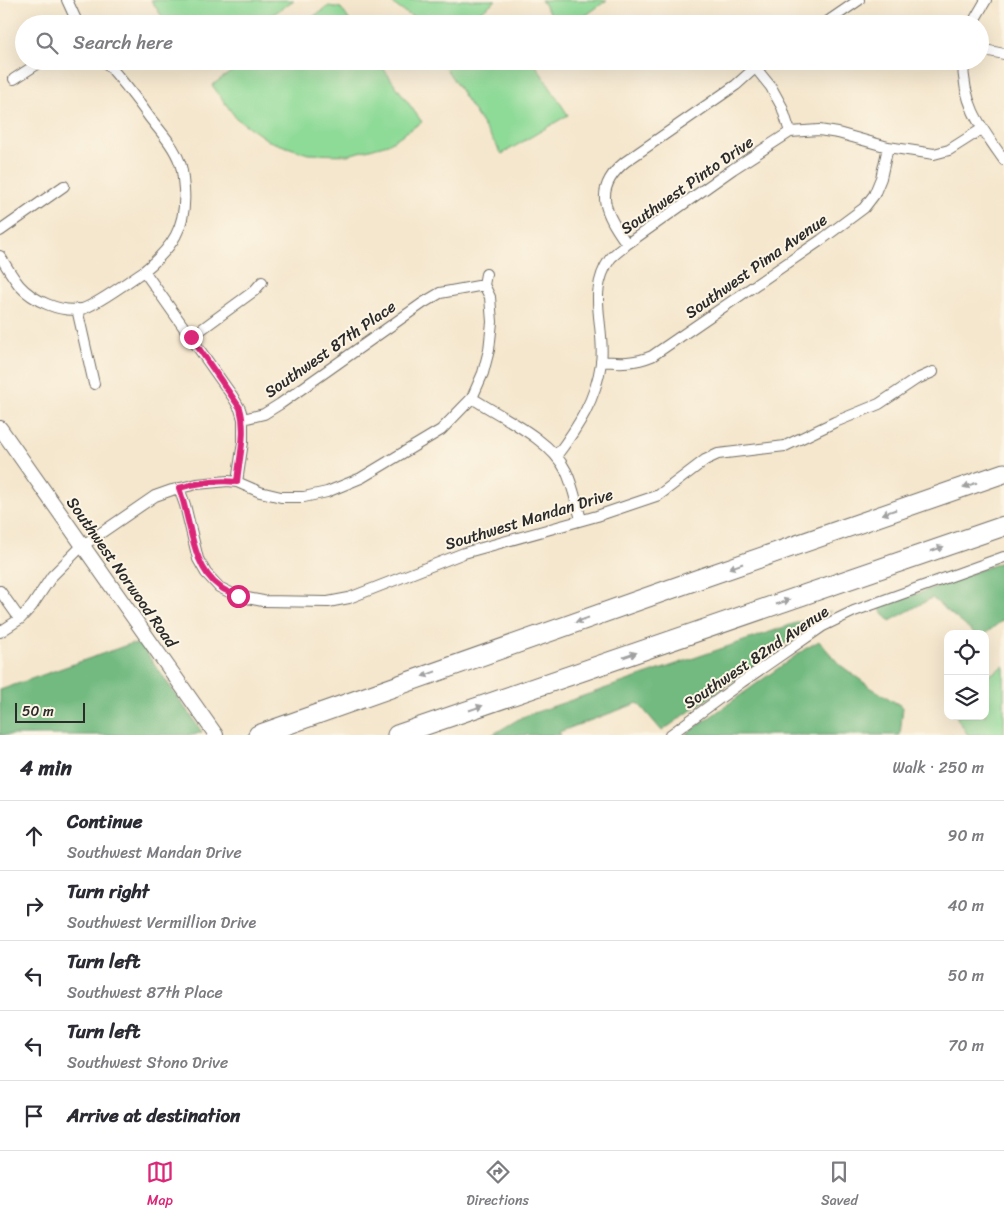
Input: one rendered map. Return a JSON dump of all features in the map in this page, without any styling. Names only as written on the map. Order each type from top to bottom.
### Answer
[{"type":"highway","points":[[258,735],[698,578],[1004,473]]},
{"type":"highway","points":[[397,735],[1004,526]]},
{"type":"street","points":[[66,0],[74,15]]},
{"type":"street","points":[[837,15],[858,0]]},
{"type":"street","points":[[977,15],[986,0]]},
{"type":"street","points":[[989,51],[1004,54]]},
{"type":"street","points":[[14,79],[28,70]]},
{"type":"street","points":[[0,256],[20,286],[34,297],[65,309],[82,309],[94,304],[144,271],[167,250],[184,217],[185,200],[180,163],[172,148],[129,88],[112,70]]},
{"type":"street","points":[[627,244],[611,222],[606,210],[605,198],[607,187],[613,174],[625,162],[736,85],[748,70]]},
{"type":"street","points":[[756,70],[771,87],[782,107],[790,132],[819,130],[838,133],[888,147],[934,154],[949,150],[982,129]]},
{"type":"street","points":[[962,70],[966,96],[982,129],[1004,160]]},
{"type":"street","name":"Southwest Pinto Drive","points":[[557,455],[573,435],[592,400],[601,362],[597,300],[599,285],[604,270],[612,257],[627,244],[790,132]]},
{"type":"street","name":"Southwest Pima Avenue","points":[[601,362],[620,364],[640,361],[652,356],[821,240],[864,208],[874,194],[881,178],[888,147]]},
{"type":"street","points":[[0,231],[64,186]]},
{"type":"street","points":[[144,271],[240,408],[242,442],[237,482]]},
{"type":"street","name":"Southwest 87th Place","points":[[242,419],[264,414],[280,404],[440,293],[485,279],[490,297],[492,322],[489,350],[483,373],[472,398]]},
{"type":"street","points":[[191,337],[254,291],[262,282]]},
{"type":"street","points":[[78,309],[94,384]]},
{"type":"street","name":"Southwest Mandan Drive","points":[[179,488],[198,559],[206,573],[220,587],[238,596],[263,601],[328,602],[349,598],[464,553],[597,516],[659,494],[705,460],[718,454],[732,451],[780,448],[795,443],[835,422],[879,404],[915,380],[933,372]]},
{"type":"street","points":[[0,632],[20,619],[32,606],[52,576],[82,546],[155,496],[197,484],[228,481],[237,482],[260,492],[281,496],[304,497],[327,492],[361,478],[441,430],[472,398],[544,443],[557,455],[566,471],[581,519]]},
{"type":"street","name":"Southwest Norwood Road","points":[[0,428],[216,735]]},
{"type":"street","name":"Southwest 82nd Avenue","points":[[670,735],[824,626],[854,610],[1004,557]]},
{"type":"street","points":[[0,591],[20,619]]},
{"type":"green space","points":[[151,0],[294,0],[272,15],[161,15]]},
{"type":"green space","points":[[389,0],[496,0],[473,15],[410,15]]},
{"type":"green space","points":[[541,0],[607,0],[586,15],[551,15]]},
{"type":"green space","points":[[329,6],[341,8],[346,15],[316,15]]},
{"type":"green space","points":[[234,70],[384,70],[422,122],[388,144],[348,155],[308,154],[269,141],[236,118],[212,85]]},
{"type":"green space","points":[[447,70],[539,70],[568,115],[502,154]]},
{"type":"green space","points":[[1004,561],[1004,586],[999,588],[1004,596],[1004,619],[989,631],[970,630],[932,598],[890,621],[879,608]]},
{"type":"green space","points":[[831,611],[662,731],[638,703],[559,732],[561,735],[492,735],[522,717]]},
{"type":"green space","points":[[819,641],[839,664],[870,687],[903,707],[900,735],[685,735],[805,649]]},
{"type":"green space","points":[[130,644],[141,645],[202,732],[194,735],[0,735],[0,690]]},
{"type":"green space","points":[[1004,666],[1004,735],[968,735],[959,720],[989,720],[989,675]]},
{"type":"route","points":[[191,337],[240,408],[242,442],[237,482],[197,484],[179,488],[198,559],[206,573],[220,587],[238,596]]}]
